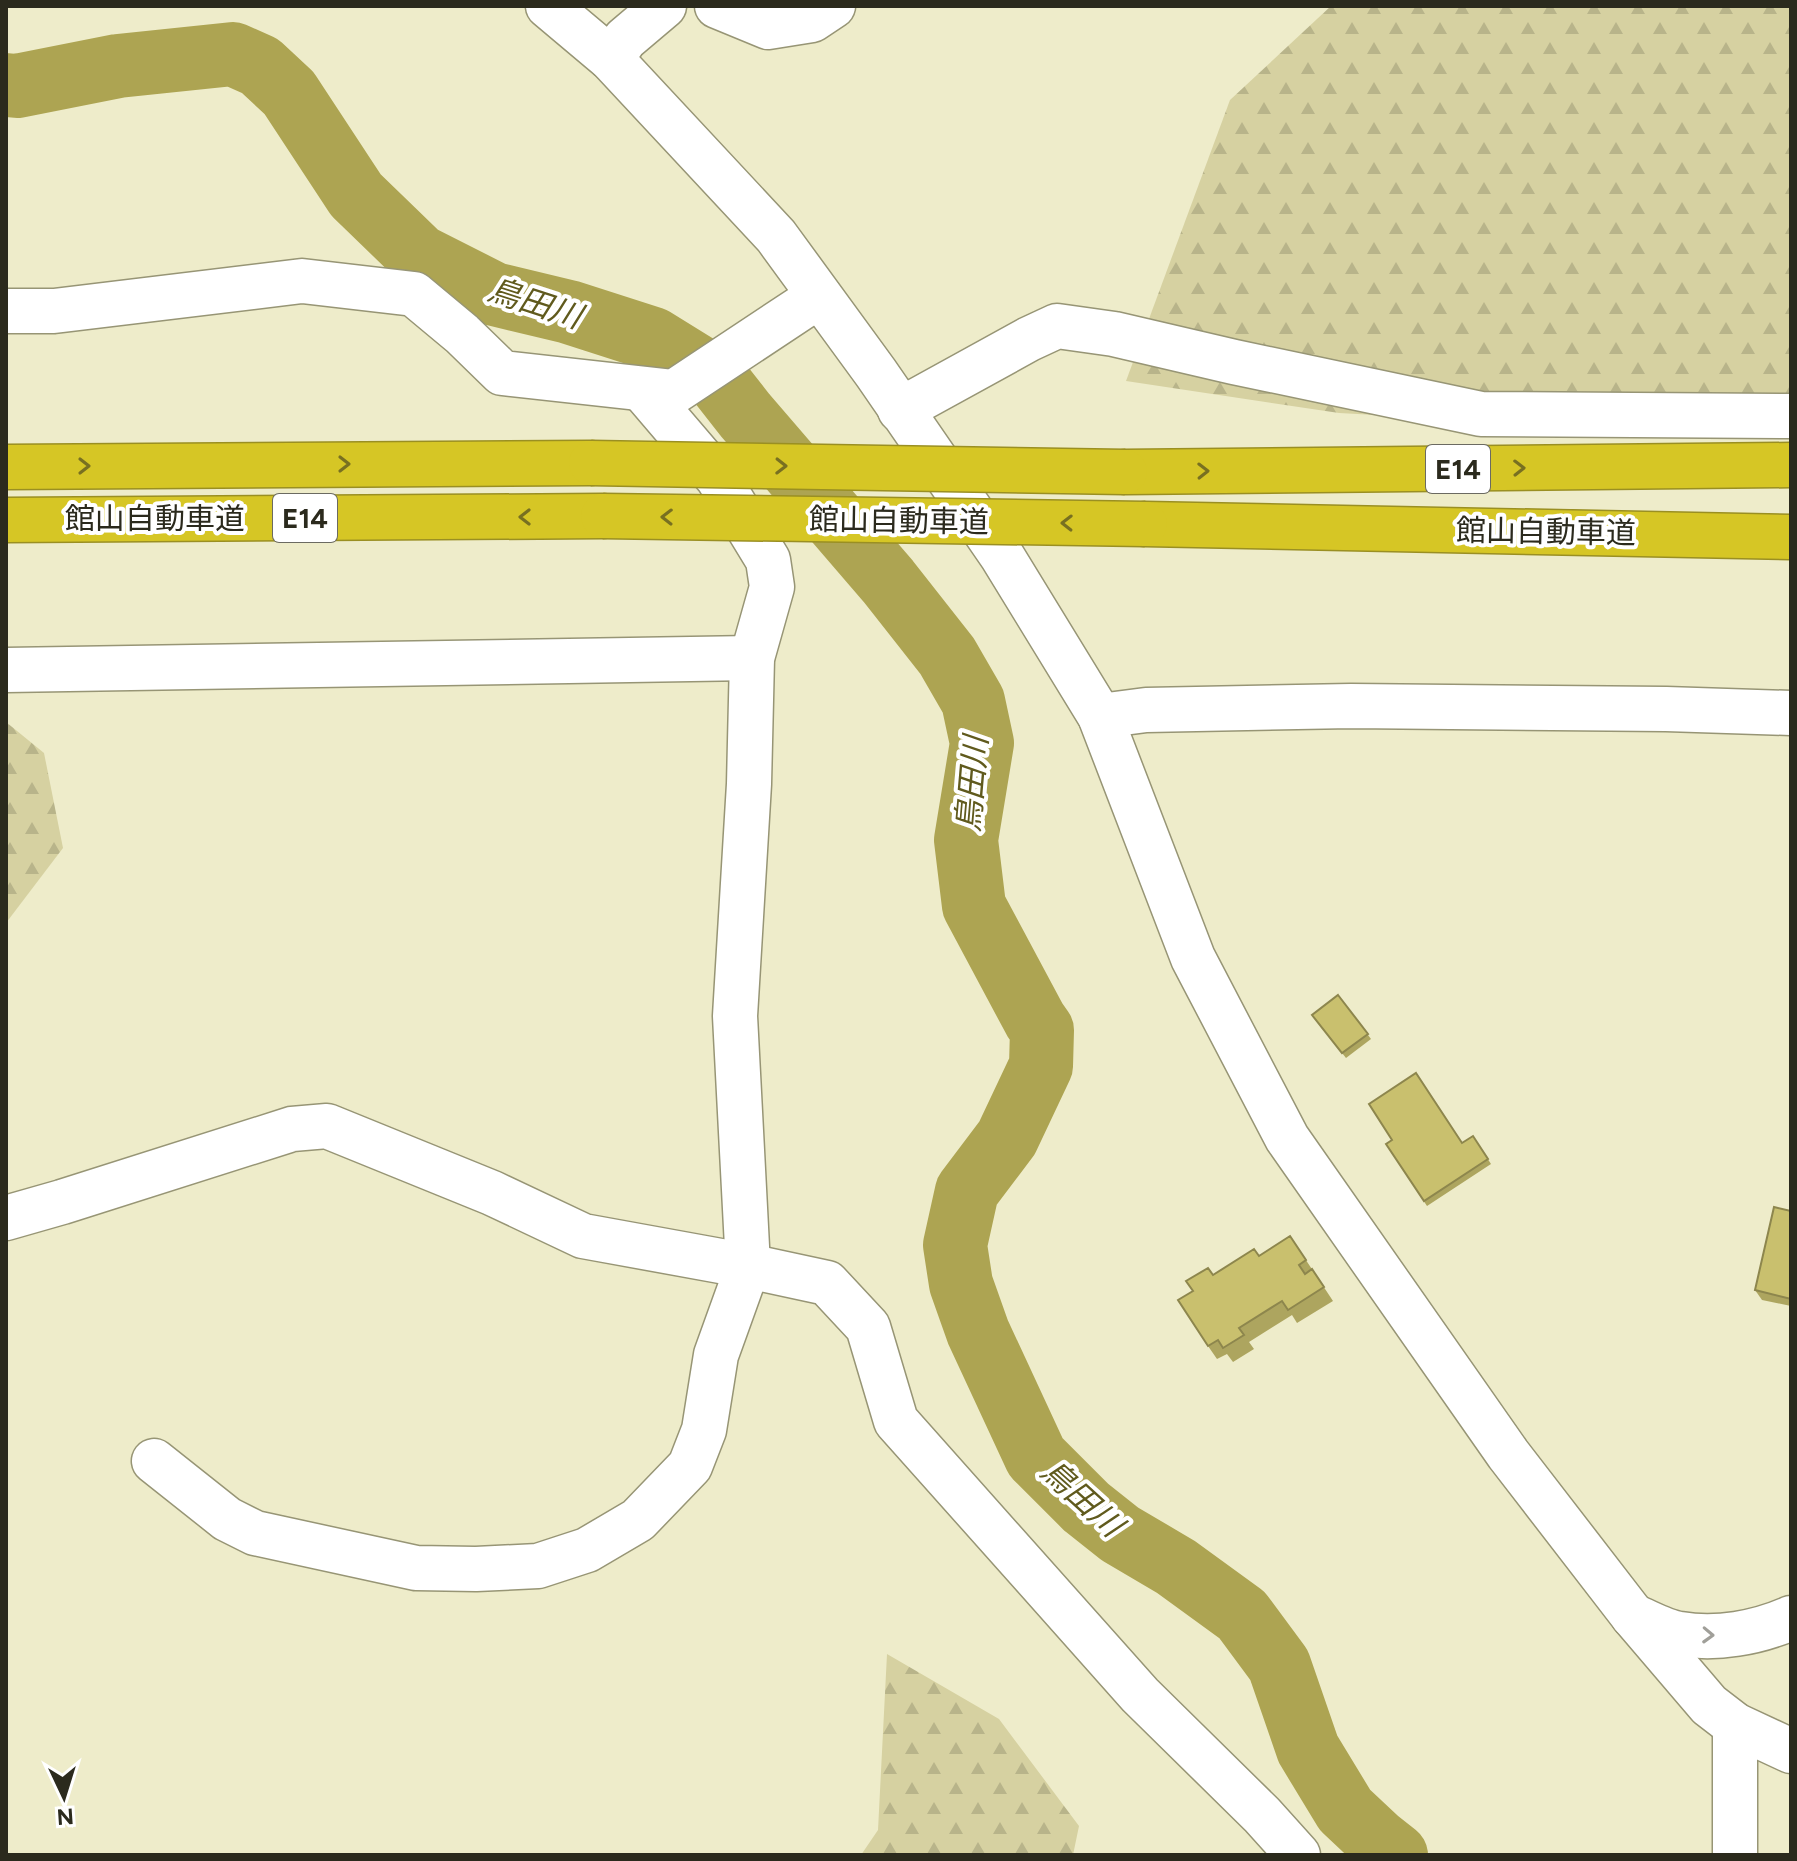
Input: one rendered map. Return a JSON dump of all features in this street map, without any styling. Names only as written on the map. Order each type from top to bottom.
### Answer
[{"type":"highway","name":"館山自動車道","points":[[6,467],[591,463],[1125,472],[1791,465]]},
{"type":"highway","name":"館山自動車道","points":[[6,520],[603,516],[1791,537]]},
{"type":"highway","points":[[1226,526],[1791,555]]},
{"type":"street","points":[[548,6],[611,59],[776,236],[876,373],[1002,556],[1100,716],[1193,958],[1287,1138],[1508,1454],[1633,1616],[1709,1705],[1735,1725],[1791,1751]]},
{"type":"street","points":[[611,59],[625,39],[664,6]]},
{"type":"street","points":[[717,6],[768,27],[812,20],[833,6]]},
{"type":"street","points":[[6,311],[54,311],[302,281],[414,294],[502,373],[674,392],[819,296]]},
{"type":"street","points":[[900,410],[1057,326],[1114,334],[1481,414],[1791,416]]},
{"type":"street","points":[[154,1461],[227,1519],[255,1533],[416,1568],[476,1569],[538,1566],[587,1550],[638,1520],[690,1466],[704,1430],[716,1355],[748,1266],[735,1016],[749,784],[752,658],[772,587],[768,560],[718,478],[642,389]]},
{"type":"street","points":[[6,670],[752,658]]},
{"type":"street","points":[[1100,716],[1146,710],[1351,706],[1791,713]]},
{"type":"street","points":[[6,1218],[292,1129],[327,1126],[492,1193],[583,1236],[827,1283],[868,1327],[896,1421],[1140,1695],[1262,1815],[1298,1855]]},
{"type":"street","points":[[1633,1616],[1678,1634],[1725,1636],[1771,1627],[1791,1618]]},
{"type":"street","points":[[1735,1725],[1735,1855]]},
{"type":"green space","points":[[1331,6],[1791,6],[1791,438],[1339,413],[1126,381],[1230,100]]},
{"type":"green space","points":[[6,722],[44,753],[63,848],[6,923]]},
{"type":"green space","points":[[887,1654],[999,1719],[1079,1826],[1073,1855],[861,1855],[878,1830]]},
{"type":"building","points":[[1338,995],[1368,1034],[1342,1053],[1312,1015]]},
{"type":"building","points":[[1416,1073],[1462,1143],[1473,1136],[1488,1159],[1424,1201],[1386,1144],[1392,1140],[1369,1104]]},
{"type":"building","points":[[1774,1207],[1791,1211],[1791,1299],[1755,1290]]},
{"type":"building","points":[[1290,1236],[1306,1260],[1299,1265],[1305,1274],[1312,1269],[1324,1287],[1288,1310],[1282,1301],[1239,1328],[1244,1335],[1223,1348],[1218,1340],[1208,1346],[1178,1300],[1193,1291],[1186,1281],[1208,1268],[1213,1275],[1254,1249],[1259,1256]]},
{"type":"waterway","name":"鳥田川","points":[[6,85],[17,86],[118,66],[233,54],[260,66],[289,93],[356,195],[419,256],[494,294],[569,312],[653,339],[716,378],[888,581],[947,656],[973,701],[982,743],[966,840],[974,906],[1042,1030],[1041,1066],[1007,1138],[967,1191],[955,1245],[961,1284],[978,1332],[1036,1457],[1086,1507],[1120,1534],[1176,1567],[1242,1615],[1279,1665],[1308,1749],[1345,1810],[1396,1855]]}]
